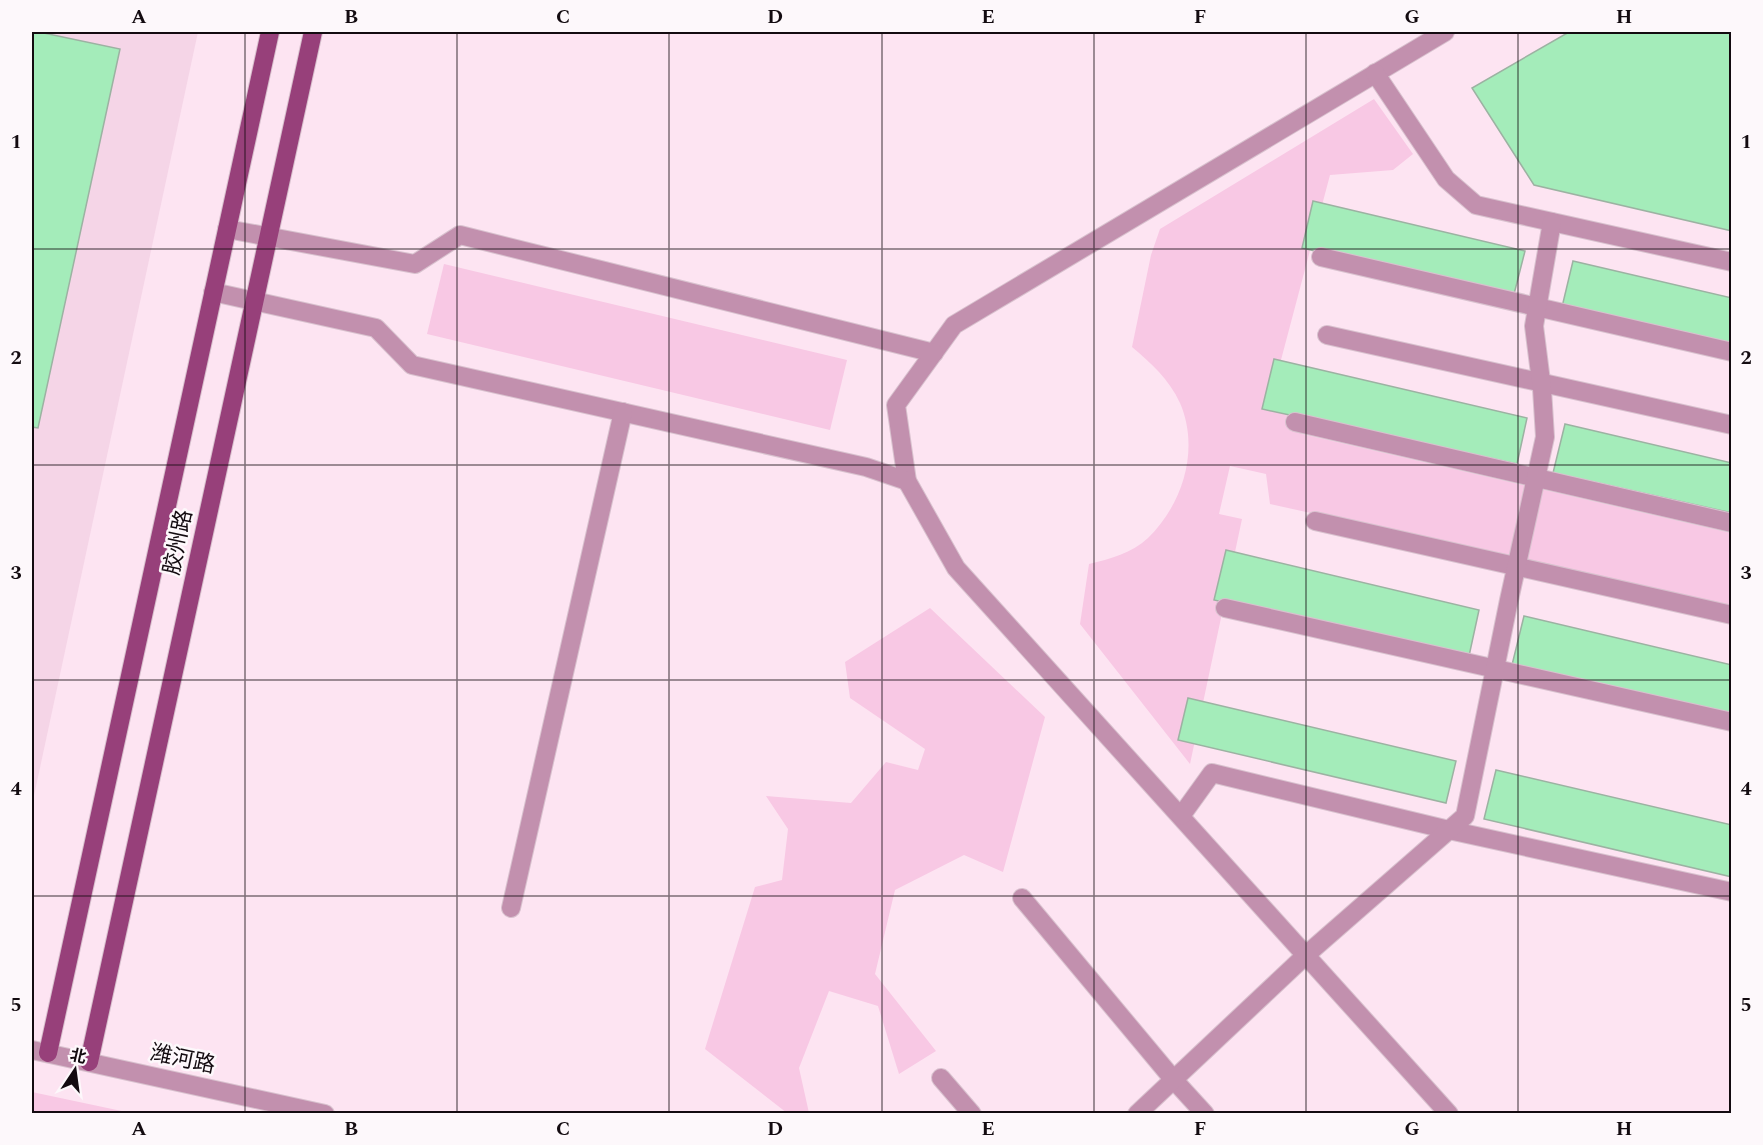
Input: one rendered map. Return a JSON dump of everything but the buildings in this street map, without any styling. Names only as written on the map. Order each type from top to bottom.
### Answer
[{"type":"main road","name":"胶州路","points":[[40,1052],[270,32]]},
{"type":"main road","name":"胶州路","points":[[89,1062],[313,32]]},
{"type":"street","points":[[1445,32],[954,325],[896,405],[907,481],[956,568],[1449,1113]]},
{"type":"street","points":[[1376,73],[1446,179],[1476,205],[1731,262]]},
{"type":"street","points":[[1137,1113],[1306,955],[1465,816],[1545,437],[1534,326],[1552,222]]},
{"type":"street","points":[[227,229],[415,264],[460,235],[933,353]]},
{"type":"street","points":[[1321,257],[1731,352]]},
{"type":"street","points":[[213,291],[376,328],[412,365],[866,467],[907,481]]},
{"type":"street","points":[[1327,334],[1731,425]]},
{"type":"street","points":[[511,908],[623,412]]},
{"type":"street","points":[[1295,422],[1731,523]]},
{"type":"street","points":[[1315,521],[1731,615]]},
{"type":"street","points":[[1225,608],[1731,722]]},
{"type":"street","points":[[1180,816],[1212,773],[1449,830],[1731,892]]},
{"type":"street","points":[[1022,898],[1173,1080],[1205,1113]]},
{"type":"street","name":"潍河路","points":[[40,1052],[325,1113]]},
{"type":"street","points":[[940,1078],[972,1113]]},
{"type":"shaded area","points":[[32,32],[198,32],[32,805]]},
{"type":"shaded area","points":[[1374,99],[1413,154],[1393,170],[1330,175],[1277,375],[1284,408],[1302,434],[1731,533],[1731,606],[1270,504],[1266,474],[1230,466],[1219,514],[1242,519],[1190,764],[1080,624],[1089,564],[1128,552],[1148,538],[1171,509],[1185,475],[1188,439],[1186,421],[1180,403],[1176,394],[1153,365],[1132,347],[1151,255],[1160,229]]},
{"type":"shaded area","points":[[444,264],[847,360],[830,430],[427,334]]},
{"type":"shaded area","points":[[930,608],[1045,717],[1003,872],[964,855],[895,890],[875,974],[936,1051],[899,1074],[878,1006],[829,991],[799,1068],[809,1113],[787,1113],[705,1049],[755,887],[782,880],[788,829],[766,796],[851,803],[886,762],[918,770],[925,749],[850,698],[845,662]]},
{"type":"shaded area","points":[[32,1092],[131,1113],[32,1113]]}]
